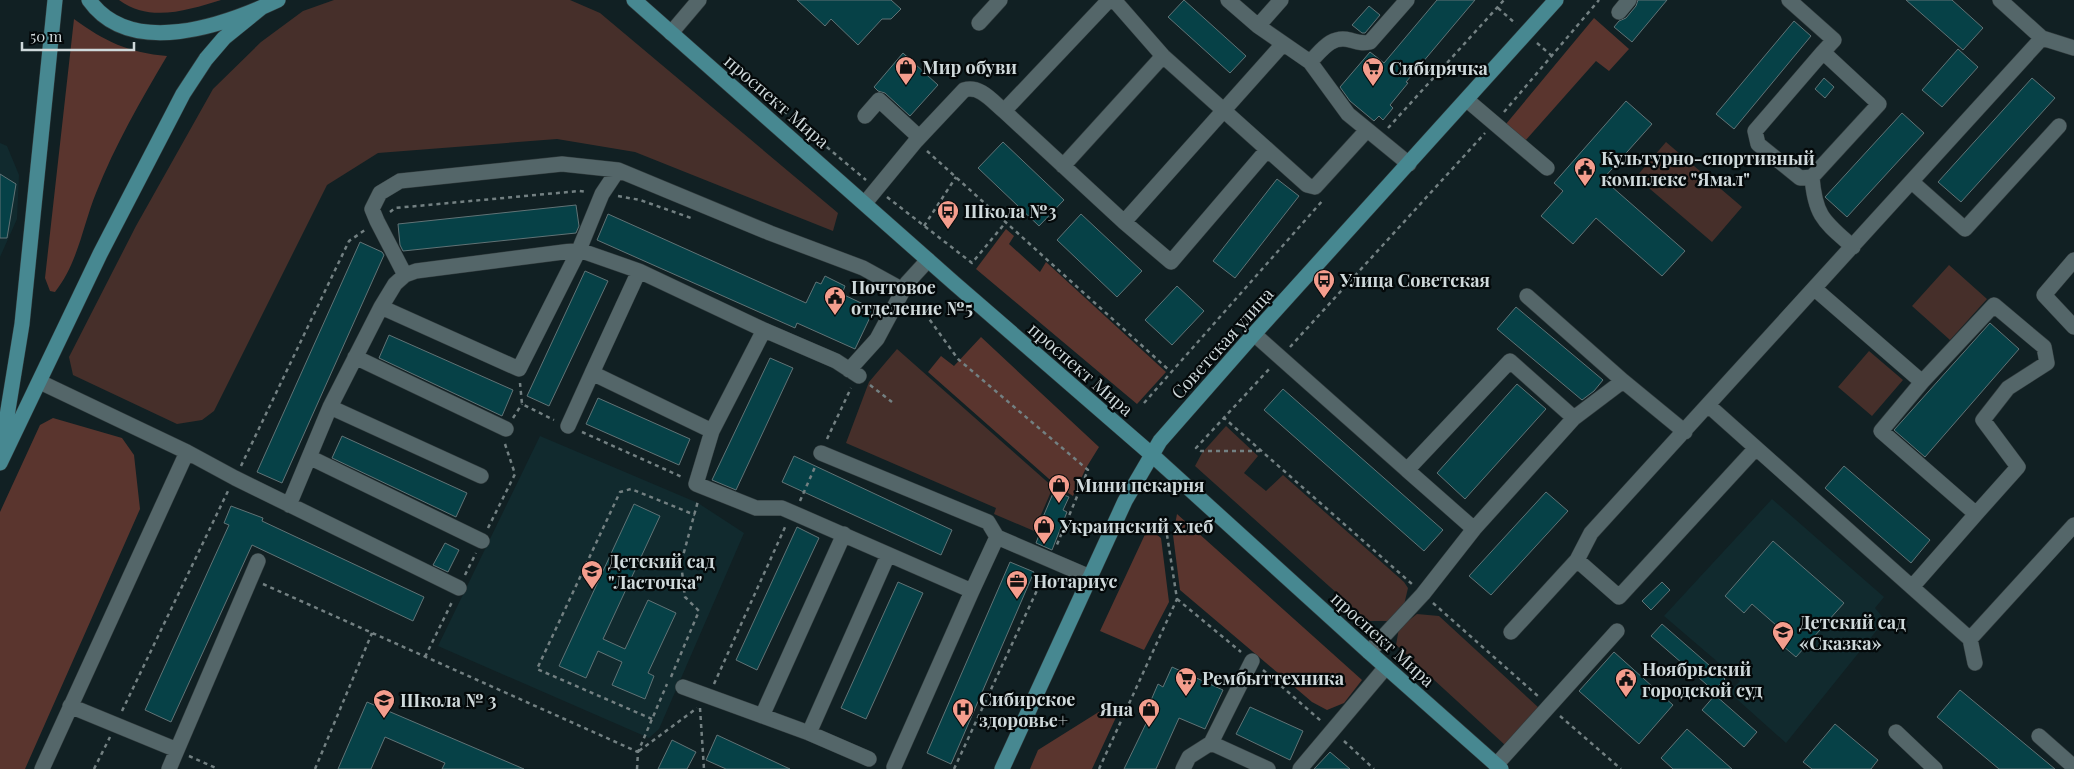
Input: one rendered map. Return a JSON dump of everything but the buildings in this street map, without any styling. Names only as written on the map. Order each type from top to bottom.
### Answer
[{"type":"main road","points":[[0,440],[7,416],[23,315],[55,0]]},
{"type":"main road","points":[[89,0],[103,15],[120,24],[141,32],[162,34],[211,26],[262,8],[278,0]]},
{"type":"main road","points":[[621,0],[667,30]]},
{"type":"main road","name":"проспект Мира","points":[[634,0],[1151,454],[1499,767]]},
{"type":"main road","points":[[644,0],[667,30]]},
{"type":"main road","name":"Советская улица","points":[[1002,769],[1125,501],[1151,454],[1171,428],[1254,334],[1556,0]]},
{"type":"main road","points":[[0,463],[100,254],[183,94],[206,59],[224,38],[262,8]]},
{"type":"street","points":[[667,30],[700,0]]},
{"type":"street","points":[[979,24],[1000,0]]},
{"type":"street","points":[[1004,111],[1109,0]]},
{"type":"street","points":[[1114,0],[1163,56],[1307,185],[1315,187],[1366,130]]},
{"type":"street","points":[[1228,0],[1258,26],[1310,62],[1340,104],[1366,130],[1409,164]]},
{"type":"street","points":[[1258,26],[1281,0]]},
{"type":"street","points":[[1310,62],[1332,40],[1341,38],[1362,44],[1370,42],[1407,0]]},
{"type":"street","points":[[1789,0],[1834,40],[1823,52],[1755,131],[1758,144],[1800,178],[1812,176],[1879,104],[1823,52]]},
{"type":"street","points":[[2000,0],[2042,38],[2074,48]]},
{"type":"street","points":[[1511,632],[1577,560],[1591,533],[1709,406],[2042,38]]},
{"type":"street","points":[[1124,222],[1283,44]]},
{"type":"street","points":[[1063,166],[1163,56]]},
{"type":"street","points":[[865,203],[918,139],[957,96],[970,88],[978,90],[1004,111],[1124,222],[1171,262],[1267,150]]},
{"type":"street","points":[[865,116],[879,100],[918,139]]},
{"type":"street","points":[[1467,100],[1547,168]]},
{"type":"street","points":[[1912,182],[1965,229],[2059,126]]},
{"type":"street","points":[[405,275],[372,209],[380,193],[400,181],[562,164],[618,170],[770,233],[863,268],[903,290]]},
{"type":"street","points":[[381,307],[519,369],[579,250],[602,194],[618,170]]},
{"type":"street","points":[[1812,176],[1814,198],[1824,221],[1853,247]]},
{"type":"street","points":[[289,504],[330,407],[355,357],[395,284],[405,275],[416,271],[579,250],[639,271],[764,330],[836,361],[854,373],[877,338],[907,283],[928,260]]},
{"type":"street","points":[[2074,260],[2044,294],[2074,327]]},
{"type":"street","points":[[568,426],[639,271]]},
{"type":"street","points":[[1815,289],[1922,382]]},
{"type":"street","points":[[1527,296],[1623,381],[1685,432]]},
{"type":"street","points":[[1912,587],[1976,514],[2018,466],[1983,420],[2008,388],[2047,363],[2044,347],[1994,305],[1922,382],[1881,431],[1976,514]]},
{"type":"street","points":[[764,330],[712,431],[696,484],[756,508],[782,508],[972,591]]},
{"type":"street","points":[[1254,334],[1474,529]]},
{"type":"street","points":[[355,357],[506,429]]},
{"type":"street","points":[[1407,470],[1510,361],[1574,418]]},
{"type":"street","points":[[592,373],[712,431]]},
{"type":"street","points":[[1369,652],[1423,594],[1474,529],[1574,418],[1623,381]]},
{"type":"street","points":[[40,382],[187,452],[459,588]]},
{"type":"street","points":[[1709,406],[1970,639],[1976,663]]},
{"type":"street","points":[[330,407],[481,476]]},
{"type":"street","points":[[1577,560],[1619,597],[1756,448]]},
{"type":"street","points":[[42,769],[187,452]]},
{"type":"street","points":[[821,454],[988,522],[997,537],[1090,577]]},
{"type":"street","points":[[309,457],[482,541]]},
{"type":"street","points":[[1970,639],[2074,525]]},
{"type":"street","points":[[762,716],[844,534]]},
{"type":"street","points":[[683,687],[704,701],[762,716],[809,733],[868,764],[896,768],[997,537]]},
{"type":"street","points":[[809,733],[888,555]]},
{"type":"street","points":[[169,769],[258,561]]},
{"type":"street","points":[[1499,767],[1617,631]]},
{"type":"street","points":[[1183,769],[1189,757],[1212,743],[1252,661]]},
{"type":"street","points":[[1300,769],[1386,667]]},
{"type":"street","points":[[70,706],[177,750]]},
{"type":"street","points":[[1896,732],[1935,769]]},
{"type":"street","points":[[2039,736],[2074,767]]},
{"type":"street","points":[[1212,743],[1268,769]]},
{"type":"path","points":[[1260,451],[1201,451],[1196,448],[1494,123],[1600,0]]},
{"type":"path","points":[[778,106],[877,189],[972,263],[1006,222]]},
{"type":"path","points":[[918,139],[956,177],[1170,372]]},
{"type":"path","points":[[924,226],[956,177]]},
{"type":"path","points":[[519,369],[522,404],[696,484],[698,503],[681,563],[685,597],[698,611],[638,752],[637,769]]},
{"type":"path","points":[[704,769],[704,701],[792,512],[802,499],[852,386],[854,373],[892,402]]},
{"type":"path","points":[[954,769],[1051,560],[1088,470]]},
{"type":"path","points":[[652,719],[537,669],[620,492],[631,489],[695,515]]},
{"type":"path","points":[[1099,769],[1177,599],[1167,535]]},
{"type":"path","points":[[250,579],[638,752]]},
{"type":"path","points":[[1177,599],[1252,661],[1374,769]]},
{"type":"path","points":[[315,769],[372,633]]},
{"type":"path","points":[[638,752],[704,701]]},
{"type":"path","points":[[177,750],[218,769]]},
{"type":"shaded area","points":[[119,0],[221,0],[182,10],[156,13],[131,7]]},
{"type":"shaded area","points":[[334,0],[570,0],[600,13],[838,213],[833,231],[635,152],[557,139],[378,153],[327,185],[214,411],[202,420],[177,424],[73,375],[69,357],[136,226],[213,89],[261,42],[303,11]]},
{"type":"shaded area","points":[[1594,18],[1629,49],[1609,71],[1596,61],[1525,141],[1506,124]]},
{"type":"shaded area","points":[[74,19],[96,34],[118,45],[141,52],[167,56],[111,158],[91,205],[75,256],[63,281],[55,292],[50,291],[45,278]]},
{"type":"shaded area","points":[[1666,142],[1742,207],[1712,242],[1636,177]]},
{"type":"shaded area","points":[[0,143],[7,146],[19,175],[17,219],[0,257]]},
{"type":"shaded area","points":[[1006,229],[1014,236],[1009,244],[1040,272],[1046,262],[1166,372],[1137,404],[976,269]]},
{"type":"shaded area","points":[[1949,265],[1987,299],[1950,340],[1912,306]]},
{"type":"shaded area","points":[[981,337],[1099,447],[1086,468],[1073,496],[1057,486],[928,372],[941,356],[954,366]]},
{"type":"shaded area","points":[[897,349],[1053,487],[1034,531],[994,514],[996,508],[846,443],[869,382]]},
{"type":"shaded area","points":[[1869,351],[1903,380],[1872,416],[1838,387]]},
{"type":"shaded area","points":[[53,418],[122,438],[134,455],[140,509],[25,769],[0,769],[0,512],[40,425]]},
{"type":"shaded area","points":[[1226,426],[1258,456],[1244,473],[1266,491],[1283,475],[1404,582],[1408,588],[1404,605],[1388,621],[1368,621],[1195,466],[1202,453]]},
{"type":"shaded area","name":"Детский сад \"Ласточка\"","points":[[540,436],[698,503],[744,533],[659,729],[649,738],[438,646]]},
{"type":"shaded area","name":"Детский сад «Сказка»","points":[[1772,499],[1884,597],[1875,608],[1885,620],[1786,743],[1729,692],[1740,681],[1664,616]]},
{"type":"shaded area","points":[[1177,514],[1362,680],[1344,703],[1327,710],[1312,702],[1180,590],[1173,535]]},
{"type":"shaded area","points":[[1148,528],[1161,538],[1169,602],[1144,650],[1100,631]]},
{"type":"shaded area","points":[[1417,614],[1439,616],[1539,708],[1505,745],[1396,645],[1399,628]]},
{"type":"shaded area","points":[[1105,708],[1118,713],[1092,769],[1030,769],[1038,750]]},
{"type":"place","name":"Мир обуви","points":[[906,86]]},
{"type":"place","name":"Сибирячка","points":[[1373,87]]},
{"type":"place","name":"Культурно-спортивный комплекс \"Ямал\"","points":[[1585,187]]},
{"type":"place","name":"Школа №3","points":[[948,230]]},
{"type":"place","name":"Улица Советская","points":[[1324,299]]},
{"type":"place","name":"Почтовое отделение №5","points":[[835,316]]},
{"type":"place","name":"Мини пекарня","points":[[1059,504]]},
{"type":"place","name":"Украинский хлеб","points":[[1044,545]]},
{"type":"place","name":"Детский сад \"Ласточка\"","points":[[592,590]]},
{"type":"place","name":"Нотариус","points":[[1017,600]]},
{"type":"place","name":"Детский сад «Сказка»","points":[[1783,651]]},
{"type":"place","name":"Рембыттехника","points":[[1186,697]]},
{"type":"place","name":"Ноябрьский городской суд","points":[[1626,698]]},
{"type":"place","name":"Школа № 3","points":[[384,719]]},
{"type":"place","name":"Сибирское здоровье+","points":[[963,728]]},
{"type":"place","name":"Яна","points":[[1149,728]]}]
